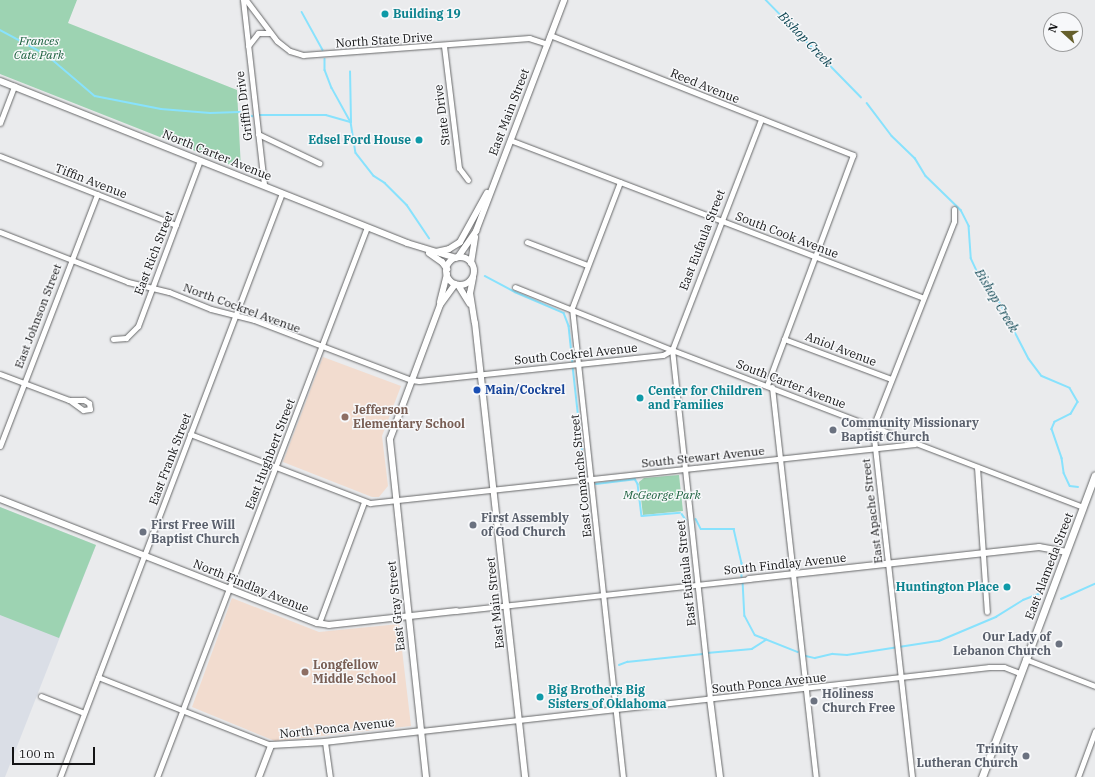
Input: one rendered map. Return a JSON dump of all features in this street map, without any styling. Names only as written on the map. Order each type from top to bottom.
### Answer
[{"type":"main road","name":"East Alameda Street","points":[[982,777],[1020,672],[1095,475]]},
{"type":"street","name":"North State Drive","points":[[244,0],[270,33],[290,51],[303,55],[444,46],[529,38],[547,44]]},
{"type":"street","name":"Griffin Drive","points":[[244,0],[247,49],[264,185]]},
{"type":"street","name":"East Main Street","points":[[472,263],[476,232],[564,0]]},
{"type":"street","points":[[247,49],[251,39],[258,33],[270,33]]},
{"type":"street","name":"Reed Avenue","points":[[550,35],[853,155],[816,256]]},
{"type":"street","name":"State Drive","points":[[444,46],[459,168],[468,180]]},
{"type":"street","name":"North Carter Avenue","points":[[0,81],[282,192],[426,251],[442,262],[447,272]]},
{"type":"street","points":[[0,123],[14,86]]},
{"type":"street","name":"East Eufaula Street","points":[[720,777],[710,699],[699,584],[672,350],[761,119]]},
{"type":"street","points":[[258,134],[319,163]]},
{"type":"street","name":"South Cook Avenue","points":[[510,140],[923,298]]},
{"type":"street","name":"Tiffin Avenue","points":[[0,156],[176,225]]},
{"type":"street","name":"East Rich Street","points":[[113,339],[126,338],[136,330],[200,160]]},
{"type":"street","points":[[434,252],[449,250],[463,238],[500,166]]},
{"type":"street","name":"East Comanche Street","points":[[620,182],[586,265],[572,308],[623,777]]},
{"type":"street","name":"East Frank Street","points":[[60,777],[282,192]]},
{"type":"street","name":"East Johnson Street","points":[[0,446],[70,260],[97,194]]},
{"type":"street","name":"East Apache Street","points":[[912,777],[874,449],[873,427],[954,221],[954,209]]},
{"type":"street","name":"East Hughbert Street","points":[[157,777],[366,227]]},
{"type":"street","name":"North Cockrel Avenue","points":[[0,232],[70,260],[236,316],[411,380],[418,382],[481,375]]},
{"type":"street","name":"East Main Street","points":[[457,258],[476,232]]},
{"type":"street","points":[[527,242],[586,265]]},
{"type":"street","name":"North Carter Avenue","points":[[426,251],[457,258]]},
{"type":"street","points":[[816,256],[784,340],[770,386],[780,458],[816,777]]},
{"type":"street","points":[[457,258],[472,263],[474,270],[473,278],[464,285],[457,285],[440,305],[447,272],[457,258]]},
{"type":"street","points":[[447,272],[457,285]]},
{"type":"street","name":"East Main Street","points":[[473,278],[470,293],[481,375],[525,777]]},
{"type":"street","name":"East Main Street","points":[[457,285],[472,308]]},
{"type":"street","name":"South Carter Avenue","points":[[515,287],[572,308],[672,350],[770,386],[915,444],[1083,507]]},
{"type":"street","name":"East Gray Street","points":[[426,777],[390,449],[392,432],[440,305]]},
{"type":"street","name":"Aniol Avenue","points":[[784,340],[891,379]]},
{"type":"street","name":"South Cockrel Avenue","points":[[481,375],[663,355],[672,350]]},
{"type":"street","points":[[0,374],[69,400]]},
{"type":"street","points":[[190,434],[364,502],[319,624]]},
{"type":"street","name":"South Stewart Avenue","points":[[364,502],[396,501],[915,444]]},
{"type":"street","points":[[977,467],[987,612]]},
{"type":"street","name":"North Findlay Avenue","points":[[0,499],[319,624],[329,625],[506,605]]},
{"type":"street","name":"South Findlay Avenue","points":[[506,605],[984,552],[1039,547],[1066,552]]},
{"type":"street","points":[[1025,659],[1095,686]]},
{"type":"street","name":"South Ponca Avenue","points":[[519,720],[1001,666],[1020,672]]},
{"type":"street","name":"North Ponca Avenue","points":[[98,677],[271,745],[326,742],[519,720]]},
{"type":"street","points":[[41,696],[84,713]]},
{"type":"street","points":[[1078,777],[1095,731]]},
{"type":"street","points":[[326,742],[330,777]]},
{"type":"street","points":[[259,777],[271,745]]},
{"type":"shaded area","name":"Jefferson Elementary School","points":[[323,357],[401,386],[382,436],[388,486],[379,497],[372,497],[283,462]]},
{"type":"shaded area","points":[[0,507],[96,545],[5,777],[0,777]]},
{"type":"shaded area","name":"Longfellow Middle School","points":[[232,598],[319,632],[399,624],[411,726],[275,741],[192,707]]},
{"type":"green space","name":"Frances Cate Park","points":[[0,0],[77,0],[68,23],[237,90],[241,169],[0,74]]},
{"type":"green space","name":"McGeorge Park","points":[[679,475],[683,511],[643,515],[639,482],[644,478]]},
{"type":"green space","points":[[0,507],[96,545],[59,638],[0,615]]},
{"type":"waterway","name":"Bishop Creek","points":[[766,0],[861,97]]},
{"type":"waterway","points":[[302,12],[323,50]]},
{"type":"waterway","points":[[0,30],[47,55],[95,96],[161,109],[210,113],[239,112],[252,116]]},
{"type":"waterway","points":[[325,59],[325,70],[332,88],[351,122],[356,153],[374,176],[385,183],[407,205],[429,238]]},
{"type":"waterway","points":[[259,115],[326,115],[351,122],[350,72]]},
{"type":"waterway","name":"Bishop Creek","points":[[867,103],[892,136],[915,158],[926,176],[961,210],[969,226],[971,258],[980,277],[999,301],[1029,359],[1042,376],[1070,388],[1078,402],[1071,414],[1055,422],[1052,429],[1062,458],[1064,473],[1070,486],[1078,487]]},
{"type":"waterway","points":[[485,276],[515,292],[564,313],[569,326],[573,362]]},
{"type":"waterway","points":[[573,366],[585,475]]},
{"type":"waterway","points":[[596,484],[635,479],[638,484],[642,516],[680,513]]},
{"type":"waterway","points":[[682,514],[686,520]]},
{"type":"waterway","points":[[696,519],[701,529],[734,529],[742,563],[742,577]]},
{"type":"waterway","points":[[743,581],[745,616],[755,635],[798,652]]},
{"type":"waterway","points":[[1061,599],[1095,584]]},
{"type":"waterway","points":[[806,656],[815,658],[833,654],[847,655],[939,641],[996,617],[1023,600],[1039,594]]},
{"type":"waterway","points":[[707,653],[752,649],[766,640]]},
{"type":"waterway","points":[[619,665],[627,662],[703,654]]},
{"type":"place","name":"Building 19","points":[[385,14]]},
{"type":"place","name":"Edsel Ford House","points":[[419,140]]},
{"type":"place","name":"Main/Cockrel","points":[[477,390]]},
{"type":"place","name":"Center for Children and Families","points":[[640,398]]},
{"type":"place","name":"Jefferson Elementary School","points":[[345,417]]},
{"type":"place","name":"Community Missionary Baptist Church","points":[[833,430]]},
{"type":"place","name":"First Assembly of God Church","points":[[473,525]]},
{"type":"place","name":"First Free Will Baptist Church","points":[[143,532]]},
{"type":"place","name":"Huntington Place","points":[[1007,587]]},
{"type":"place","name":"Our Lady of Lebanon Church","points":[[1059,644]]},
{"type":"place","name":"Longfellow Middle School","points":[[305,672]]},
{"type":"place","name":"Big Brothers Big Sisters of Oklahoma","points":[[540,697]]},
{"type":"place","name":"Holiness Church Free","points":[[814,701]]},
{"type":"place","name":"Trinity Lutheran Church","points":[[1026,756]]}]
